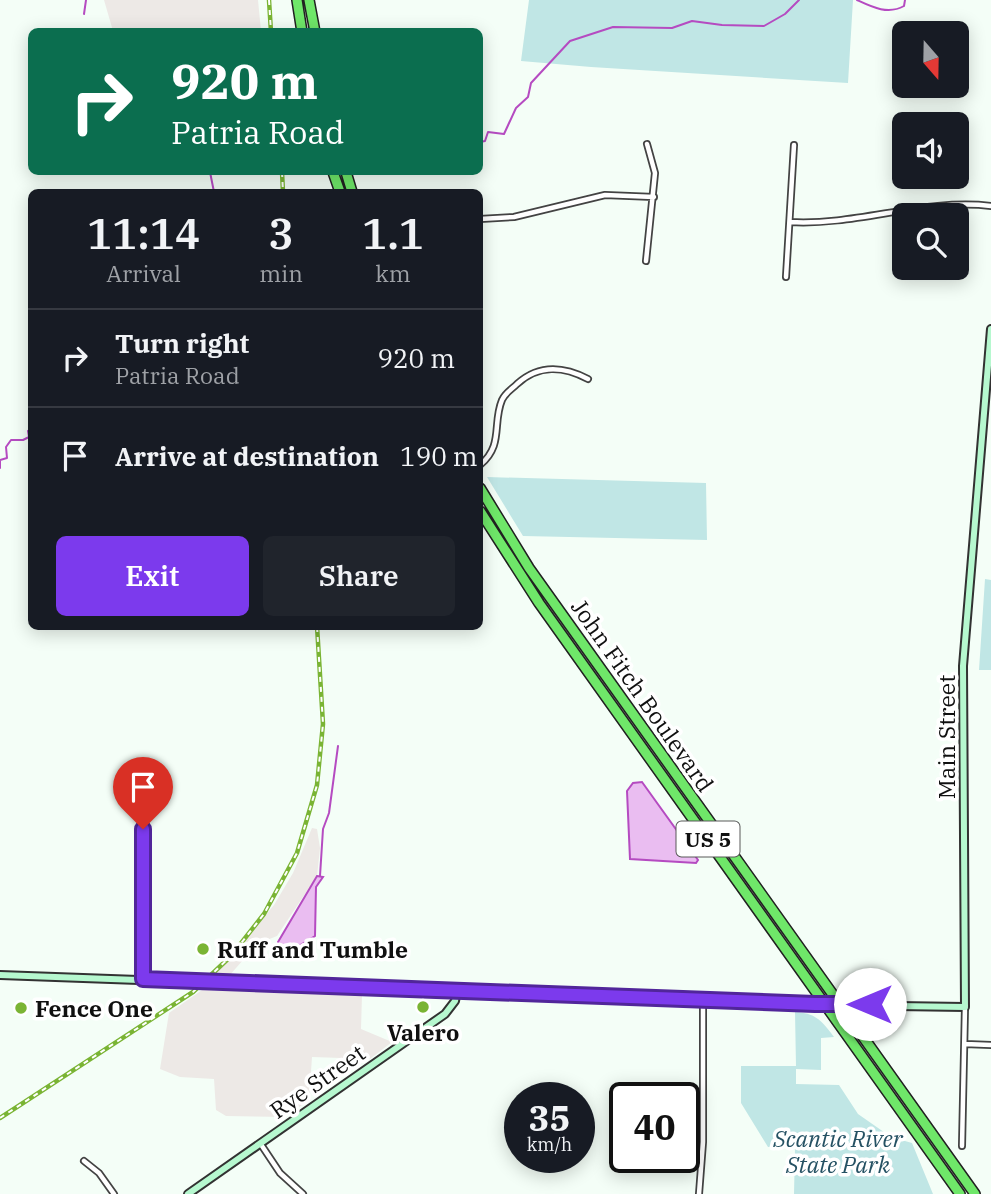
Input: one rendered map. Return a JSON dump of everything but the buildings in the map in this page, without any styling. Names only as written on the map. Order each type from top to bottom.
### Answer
[{"type":"highway","points":[[297,0],[301,28]]},
{"type":"highway","points":[[309,0],[314,28]]},
{"type":"highway","name":"John Fitch Boulevard","points":[[483,493],[529,568],[975,1194]]},
{"type":"highway","name":"John Fitch Boulevard","points":[[483,516],[539,603],[960,1194]]},
{"type":"highway","points":[[589,673],[599,666]]},
{"type":"street","points":[[646,261],[655,173],[647,144]]},
{"type":"street","points":[[786,277],[794,145]]},
{"type":"street","points":[[483,219],[514,217],[605,195],[654,197]]},
{"type":"street","points":[[790,222],[830,221],[956,205],[991,206]]},
{"type":"street","name":"Main Street","points":[[962,1146],[965,1044],[963,666],[991,329]]},
{"type":"street","points":[[483,462],[492,452],[503,398],[528,374],[554,370],[575,372],[588,379]]},
{"type":"street","points":[[143,829],[143,979]]},
{"type":"street","points":[[0,975],[965,1007]]},
{"type":"street","name":"Rye Street","points":[[188,1194],[445,1014],[455,1001],[457,990]]},
{"type":"street","points":[[699,1194],[703,1142],[703,1000]]},
{"type":"street","points":[[965,1044],[991,1045]]},
{"type":"street","points":[[260,1143],[279,1173],[303,1194]]},
{"type":"street","points":[[84,1161],[99,1173],[114,1194]]},
{"type":"shaded area","points":[[104,0],[258,0],[261,28],[112,28]]},
{"type":"shaded area","points":[[642,782],[698,860],[696,863],[630,859],[627,791],[633,783]]},
{"type":"shaded area","points":[[312,828],[317,829],[320,848],[317,876],[277,936],[257,944],[229,976],[213,976],[274,905],[293,873]]},
{"type":"shaded area","points":[[317,876],[323,877],[316,887],[315,936],[294,949],[278,948],[278,942]]},
{"type":"shaded area","points":[[202,990],[362,995],[361,1029],[392,1042],[370,1059],[312,1057],[309,1100],[285,1117],[226,1116],[216,1110],[214,1079],[180,1077],[160,1069],[169,1013]]},
{"type":"green space","points":[[529,0],[853,0],[848,83],[521,61]]},
{"type":"green space","points":[[487,477],[706,483],[707,540],[523,536]]},
{"type":"green space","points":[[985,579],[991,580],[991,670],[979,670]]},
{"type":"green space","name":"Scantic River State Park","points":[[795,1012],[818,1019],[834,1037],[821,1038],[821,1070],[796,1069],[796,1084],[839,1085],[858,1114],[891,1137],[912,1143],[933,1194],[794,1194],[795,1148],[768,1147],[741,1103],[741,1066],[796,1066]]},
{"type":"waterway","points":[[84,14],[86,0]]},
{"type":"waterway","points":[[483,141],[488,132],[504,134],[516,108],[528,97],[531,83],[570,41],[613,27],[672,28],[692,21],[764,26],[785,14],[799,0]]},
{"type":"waterway","points":[[857,0],[886,10],[904,6],[905,0]]},
{"type":"waterway","points":[[211,175],[213,189]]},
{"type":"waterway","points":[[0,468],[0,460],[7,458],[6,447],[11,440],[28,438]]},
{"type":"waterway","points":[[320,876],[323,829],[329,813],[338,746]]},
{"type":"railway","points":[[269,0],[271,28]]},
{"type":"railway","points":[[282,175],[283,189]]},
{"type":"railway","points":[[0,1118],[193,992],[231,956],[264,914],[297,853],[317,785],[323,724],[317,630]]},
{"type":"place","name":"Ruff and Tumble","points":[[203,949]]},
{"type":"place","name":"Valero","points":[[423,1007]]},
{"type":"place","name":"Fence One","points":[[21,1008]]},
{"type":"route","points":[[143,829],[143,979],[870,1004]]}]
